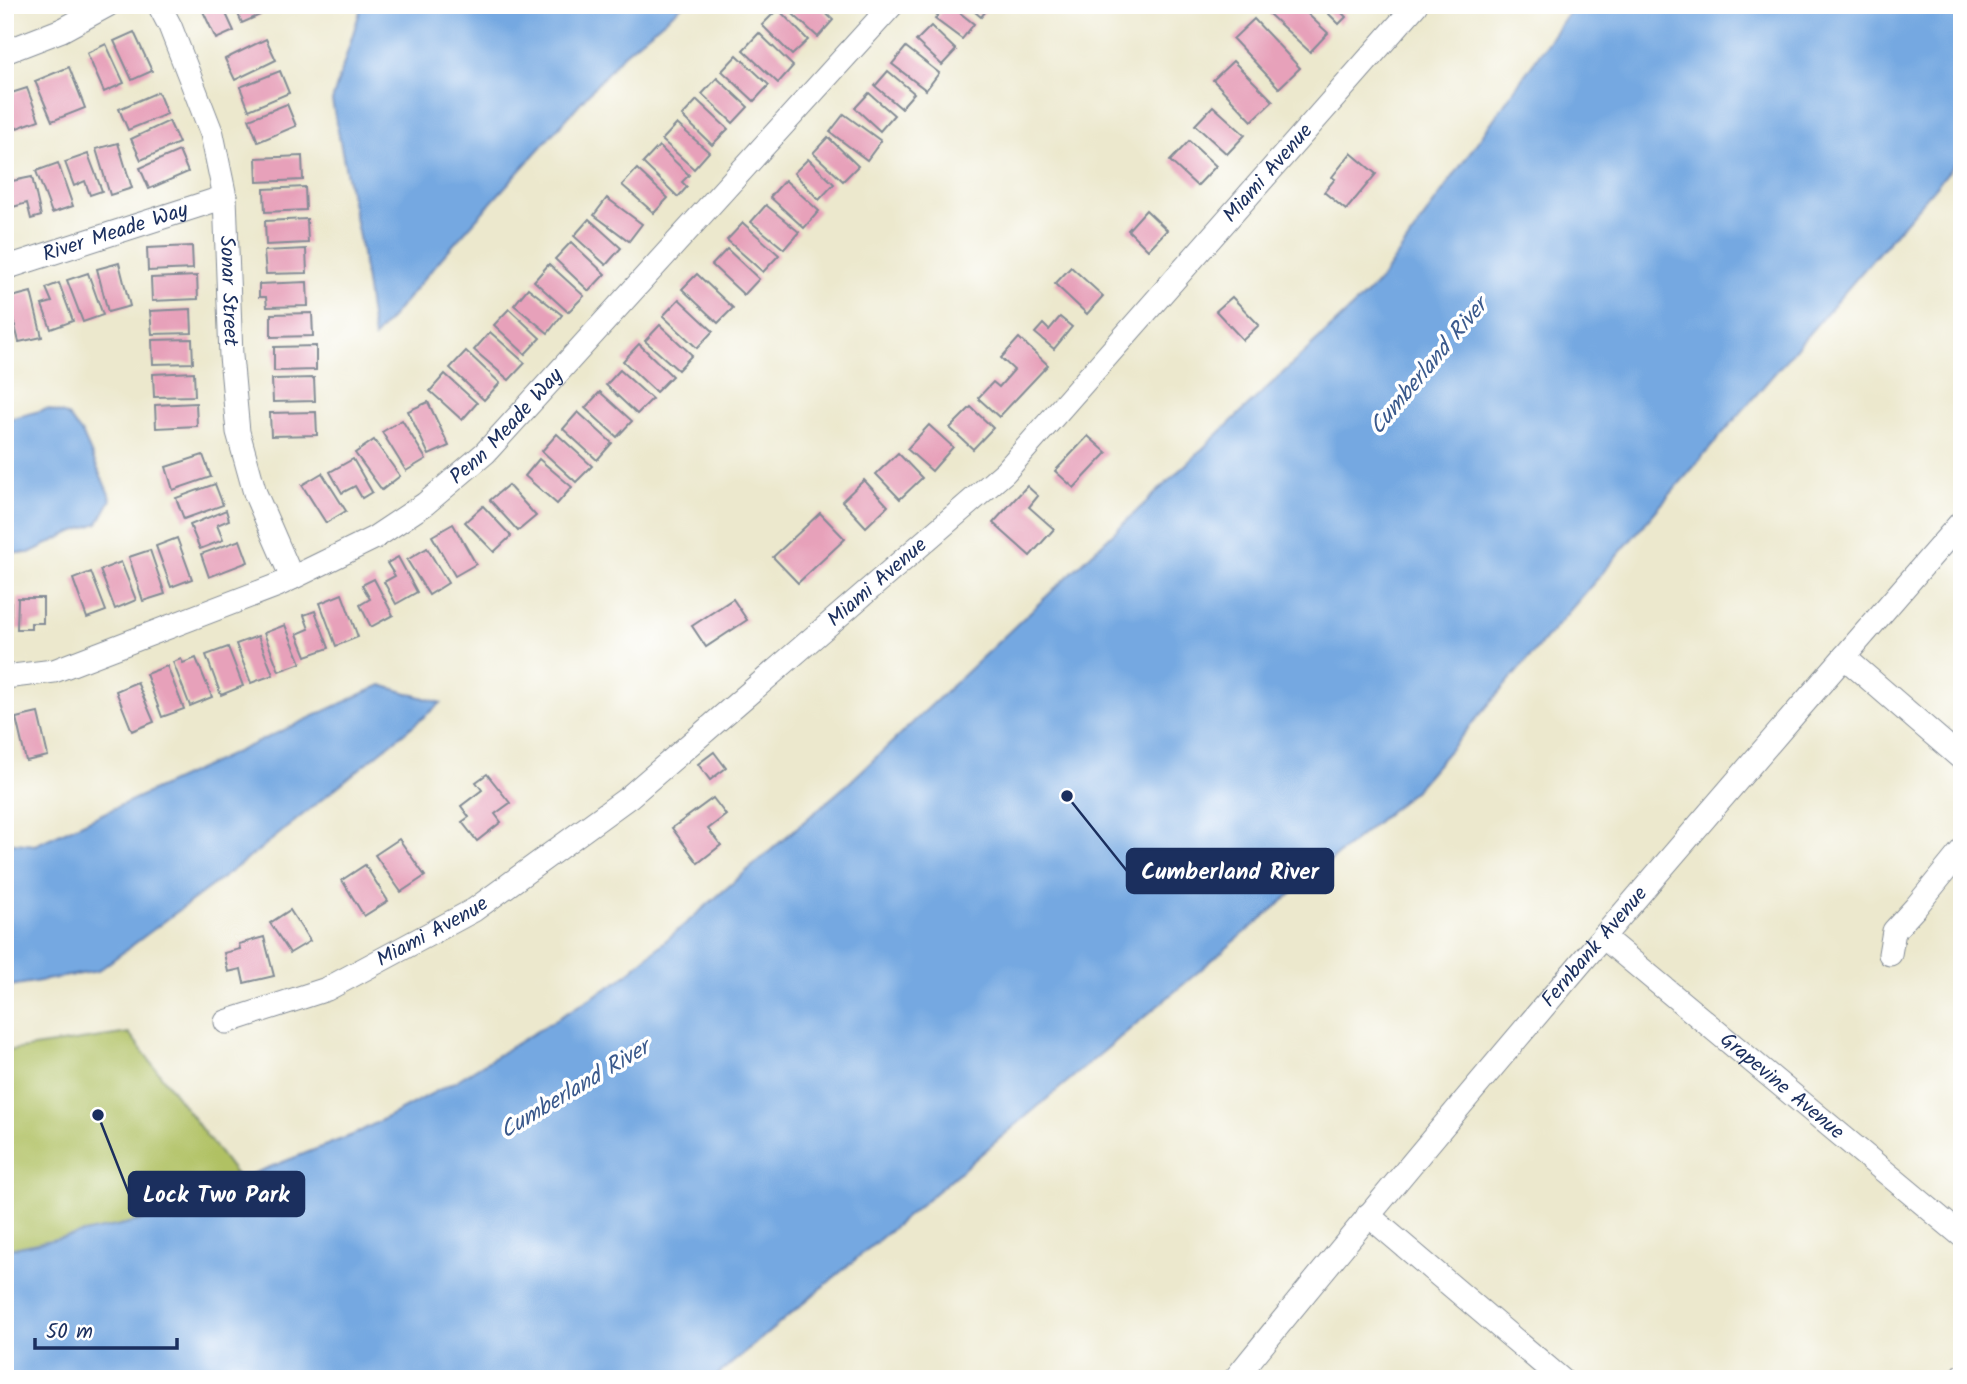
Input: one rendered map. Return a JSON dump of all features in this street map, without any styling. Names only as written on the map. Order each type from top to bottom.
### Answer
[{"type":"street","points":[[5,52],[62,30],[108,5]]},
{"type":"street","name":"Sonar Street","points":[[159,5],[212,134],[225,197],[231,356],[238,432],[255,493],[292,578]]},
{"type":"street","name":"Penn Meade Way","points":[[5,677],[54,671],[278,585],[374,538],[425,504],[485,453],[892,5]]},
{"type":"street","name":"Miami Avenue","points":[[226,1022],[327,989],[474,909],[629,797],[1005,472],[1416,5]]},
{"type":"street","name":"River Meade Way","points":[[5,268],[225,197]]},
{"type":"street","name":"Fernbank Avenue","points":[[1235,1379],[1368,1214],[1602,937],[1962,521]]},
{"type":"street","points":[[1844,657],[1962,759]]},
{"type":"street","points":[[1890,954],[1894,931],[1962,850]]},
{"type":"street","name":"Grapevine Avenue","points":[[1602,937],[1962,1236]]},
{"type":"street","points":[[1368,1214],[1561,1379]]},
{"type":"green space","points":[[129,1033],[239,1179],[227,1207],[176,1213],[5,1250],[5,1051]]},
{"type":"water","points":[[362,5],[683,5],[624,54],[445,254],[374,338],[361,247],[332,101]]},
{"type":"water","points":[[1574,5],[1962,5],[1962,156],[1415,790],[713,1379],[5,1379],[5,1250],[176,1213],[227,1207],[239,1179],[355,1134],[456,1081],[620,980],[850,782],[1378,283]]},
{"type":"water","points":[[47,409],[67,415],[83,435],[111,499],[98,523],[29,553],[5,553],[5,420]]},
{"type":"water","points":[[381,685],[441,703],[258,851],[98,971],[5,987],[5,842],[35,845]]},
{"type":"building","points":[[200,5],[222,5],[234,31],[216,39]]},
{"type":"building","points":[[234,5],[255,5],[260,15],[242,23]]},
{"type":"building","points":[[783,5],[817,5],[833,20],[818,37]]},
{"type":"building","points":[[946,5],[950,5],[974,24],[962,39],[935,19]]},
{"type":"building","points":[[967,5],[991,5],[981,17]]},
{"type":"building","points":[[1278,5],[1298,5],[1328,33],[1310,52],[1269,14]]},
{"type":"building","points":[[1320,5],[1350,5],[1342,13],[1346,17],[1339,24]]},
{"type":"building","points":[[778,9],[808,40],[792,55],[762,25]]},
{"type":"building","points":[[1254,19],[1300,68],[1279,88],[1233,39]]},
{"type":"building","points":[[931,26],[956,50],[942,65],[916,41]]},
{"type":"building","points":[[134,32],[152,71],[132,80],[114,41]]},
{"type":"building","points":[[759,33],[793,66],[778,83],[743,50]]},
{"type":"building","points":[[266,39],[276,60],[235,80],[225,59]]},
{"type":"building","points":[[106,44],[124,83],[104,92],[87,53]]},
{"type":"building","points":[[906,47],[939,73],[926,90],[892,64]]},
{"type":"building","points":[[737,55],[769,85],[754,101],[722,71]]},
{"type":"building","points":[[1233,61],[1273,101],[1252,121],[1213,80]]},
{"type":"building","points":[[69,67],[85,108],[52,121],[35,81]]},
{"type":"building","points":[[280,71],[289,93],[249,110],[240,87]]},
{"type":"building","points":[[888,71],[914,93],[901,108],[875,86]]},
{"type":"building","points":[[717,78],[748,107],[733,123],[702,94]]},
{"type":"building","points":[[27,88],[39,120],[9,131],[5,120],[5,95]]},
{"type":"building","points":[[158,92],[167,114],[128,130],[119,109]]},
{"type":"building","points":[[869,93],[894,115],[880,131],[855,108]]},
{"type":"building","points":[[697,100],[728,129],[712,145],[682,116]]},
{"type":"building","points":[[287,104],[296,126],[258,142],[249,119]]},
{"type":"building","points":[[1213,106],[1245,135],[1227,154],[1195,125]]},
{"type":"building","points":[[844,114],[881,141],[867,160],[830,132]]},
{"type":"building","points":[[169,121],[179,143],[141,160],[131,139]]},
{"type":"building","points":[[677,124],[709,152],[694,169],[662,140]]},
{"type":"building","points":[[828,137],[858,166],[843,181],[813,153]]},
{"type":"building","points":[[1189,141],[1216,166],[1197,186],[1170,161]]},
{"type":"building","points":[[118,143],[132,188],[110,195],[96,149]]},
{"type":"building","points":[[659,146],[689,175],[682,182],[687,187],[678,197],[643,163]]},
{"type":"building","points":[[179,151],[188,172],[149,189],[140,168]]},
{"type":"building","points":[[1351,153],[1376,174],[1346,210],[1324,192]]},
{"type":"building","points":[[88,154],[102,191],[90,195],[85,181],[74,186],[65,162]]},
{"type":"building","points":[[302,156],[303,180],[257,182],[256,158]]},
{"type":"building","points":[[808,159],[834,184],[819,200],[794,173]]},
{"type":"building","points":[[58,163],[73,206],[52,213],[36,171]]},
{"type":"building","points":[[637,169],[668,198],[654,213],[622,185]]},
{"type":"building","points":[[32,177],[41,216],[31,219],[27,203],[13,207],[7,182]]},
{"type":"building","points":[[785,180],[819,211],[804,228],[770,197]]},
{"type":"building","points":[[305,187],[306,210],[265,212],[264,189]]},
{"type":"building","points":[[607,198],[642,224],[629,241],[594,215]]},
{"type":"building","points":[[766,205],[799,232],[784,249],[751,222]]},
{"type":"building","points":[[1146,210],[1167,230],[1148,250],[1128,230]]},
{"type":"building","points":[[307,219],[308,243],[266,245],[265,221]]},
{"type":"building","points":[[589,219],[621,248],[606,265],[574,236]]},
{"type":"building","points":[[743,223],[779,255],[763,272],[727,240]]},
{"type":"building","points":[[571,242],[605,274],[589,291],[555,259]]},
{"type":"building","points":[[192,246],[193,269],[148,271],[147,248]]},
{"type":"building","points":[[306,249],[307,273],[266,274],[264,251]]},
{"type":"building","points":[[727,249],[759,279],[744,295],[712,265]]},
{"type":"building","points":[[119,263],[130,306],[108,312],[97,269]]},
{"type":"building","points":[[549,264],[584,296],[568,312],[534,281]]},
{"type":"building","points":[[1071,267],[1103,296],[1087,314],[1055,284]]},
{"type":"building","points":[[88,273],[103,315],[83,322],[67,280]]},
{"type":"building","points":[[697,274],[733,308],[718,323],[682,289]]},
{"type":"building","points":[[197,276],[198,299],[152,301],[151,278]]},
{"type":"building","points":[[307,282],[308,306],[267,307],[266,297],[259,297],[259,284]]},
{"type":"building","points":[[59,283],[73,321],[51,329],[42,305],[52,302],[46,288]]},
{"type":"building","points":[[528,288],[562,315],[548,333],[514,305]]},
{"type":"building","points":[[31,292],[42,337],[19,342],[8,298]]},
{"type":"building","points":[[1232,297],[1259,325],[1243,340],[1216,311]]},
{"type":"building","points":[[679,299],[713,331],[697,348],[663,316]]},
{"type":"building","points":[[191,309],[192,333],[152,334],[150,311]]},
{"type":"building","points":[[509,309],[540,338],[525,354],[494,325]]},
{"type":"building","points":[[312,313],[313,336],[271,337],[271,314]]},
{"type":"building","points":[[1060,317],[1072,327],[1054,349],[1035,333],[1043,324],[1049,330]]},
{"type":"building","points":[[660,325],[692,355],[678,370],[645,341]]},
{"type":"building","points":[[490,332],[525,363],[509,380],[474,350]]},
{"type":"building","points":[[1019,338],[1048,365],[999,417],[978,398],[993,382],[999,387],[1014,370],[1001,358]]},
{"type":"building","points":[[192,339],[193,363],[153,364],[152,340]]},
{"type":"building","points":[[639,344],[672,376],[656,392],[623,361]]},
{"type":"building","points":[[316,346],[316,370],[274,371],[274,347]]},
{"type":"building","points":[[466,351],[500,383],[484,400],[450,368]]},
{"type":"building","points":[[620,370],[652,399],[637,414],[606,385]]},
{"type":"building","points":[[194,372],[195,396],[154,397],[153,374]]},
{"type":"building","points":[[445,374],[477,403],[462,420],[430,391]]},
{"type":"building","points":[[314,378],[315,401],[273,402],[272,379]]},
{"type":"building","points":[[600,392],[632,421],[617,437],[585,408]]},
{"type":"building","points":[[428,402],[449,446],[429,455],[408,411]]},
{"type":"building","points":[[196,403],[197,426],[156,428],[155,405]]},
{"type":"building","points":[[971,407],[993,428],[973,449],[950,428]]},
{"type":"building","points":[[316,412],[317,435],[271,436],[270,413]]},
{"type":"building","points":[[578,412],[612,443],[597,460],[563,429]]},
{"type":"building","points":[[402,420],[426,459],[406,471],[382,432]]},
{"type":"building","points":[[929,425],[953,447],[932,471],[907,449]]},
{"type":"building","points":[[557,434],[592,466],[576,482],[542,451]]},
{"type":"building","points":[[1088,436],[1107,453],[1074,488],[1055,471]]},
{"type":"building","points":[[374,440],[400,476],[382,490],[355,453]]},
{"type":"building","points":[[898,453],[922,478],[900,499],[876,474]]},
{"type":"building","points":[[203,455],[211,477],[173,490],[166,467]]},
{"type":"building","points":[[353,459],[372,492],[362,498],[355,486],[342,493],[330,472]]},
{"type":"building","points":[[539,459],[572,487],[557,504],[525,476]]},
{"type":"building","points":[[322,473],[346,511],[326,523],[302,485]]},
{"type":"building","points":[[864,480],[888,506],[866,527],[842,501]]},
{"type":"building","points":[[215,484],[223,505],[184,519],[176,498]]},
{"type":"building","points":[[508,485],[536,516],[518,531],[490,500]]},
{"type":"building","points":[[1027,486],[1038,496],[1029,507],[1054,529],[1030,556],[993,523]]},
{"type":"building","points":[[483,506],[511,536],[494,552],[465,522]]},
{"type":"building","points":[[226,510],[229,520],[217,525],[223,540],[200,549],[190,525]]},
{"type":"building","points":[[820,513],[845,539],[798,583],[773,557]]},
{"type":"building","points":[[453,524],[476,564],[455,576],[432,536]]},
{"type":"building","points":[[177,538],[192,579],[171,587],[156,546]]},
{"type":"building","points":[[240,540],[248,562],[209,577],[201,554]]},
{"type":"building","points":[[427,548],[448,583],[429,595],[407,560]]},
{"type":"building","points":[[150,550],[165,594],[143,601],[129,557]]},
{"type":"building","points":[[398,557],[417,592],[396,604],[384,582],[395,576],[387,563]]},
{"type":"building","points":[[121,562],[136,600],[115,609],[100,570]]},
{"type":"building","points":[[91,572],[106,611],[87,618],[73,579]]},
{"type":"building","points":[[374,579],[393,615],[371,627],[360,605],[370,599],[362,585]]},
{"type":"building","points":[[342,594],[358,637],[336,646],[320,603]]},
{"type":"building","points":[[5,596],[11,596],[10,641],[5,641]]},
{"type":"building","points":[[18,598],[43,598],[43,623],[31,623],[31,629],[17,629]]},
{"type":"building","points":[[733,599],[747,620],[706,647],[692,626]]},
{"type":"building","points":[[315,611],[329,648],[306,656],[297,634],[309,629],[304,615]]},
{"type":"building","points":[[285,625],[301,663],[279,671],[264,633]]},
{"type":"building","points":[[258,636],[273,675],[251,683],[236,644]]},
{"type":"building","points":[[228,647],[243,686],[221,695],[206,655]]},
{"type":"building","points":[[196,658],[212,697],[190,706],[173,662],[181,659],[183,663]]},
{"type":"building","points":[[167,666],[184,709],[162,717],[146,674]]},
{"type":"building","points":[[137,682],[154,722],[132,731],[116,691]]},
{"type":"building","points":[[38,713],[48,756],[26,761],[16,718]]},
{"type":"building","points":[[714,752],[726,768],[710,780],[698,764]]},
{"type":"building","points":[[487,774],[510,803],[495,814],[501,822],[477,841],[462,822],[469,817],[461,806],[482,790],[476,782]]},
{"type":"building","points":[[713,798],[726,815],[708,829],[721,845],[698,863],[672,828]]},
{"type":"building","points":[[399,839],[425,876],[401,892],[375,855]]},
{"type":"building","points":[[365,865],[388,901],[364,916],[342,880]]},
{"type":"building","points":[[290,910],[310,941],[290,953],[270,923]]},
{"type":"building","points":[[264,937],[274,976],[244,983],[241,969],[228,972],[224,953],[240,949],[239,944]]},
{"type":"place","name":"Cumberland River","points":[[1067,796]]},
{"type":"place","name":"Lock Two Park","points":[[98,1115]]}]
